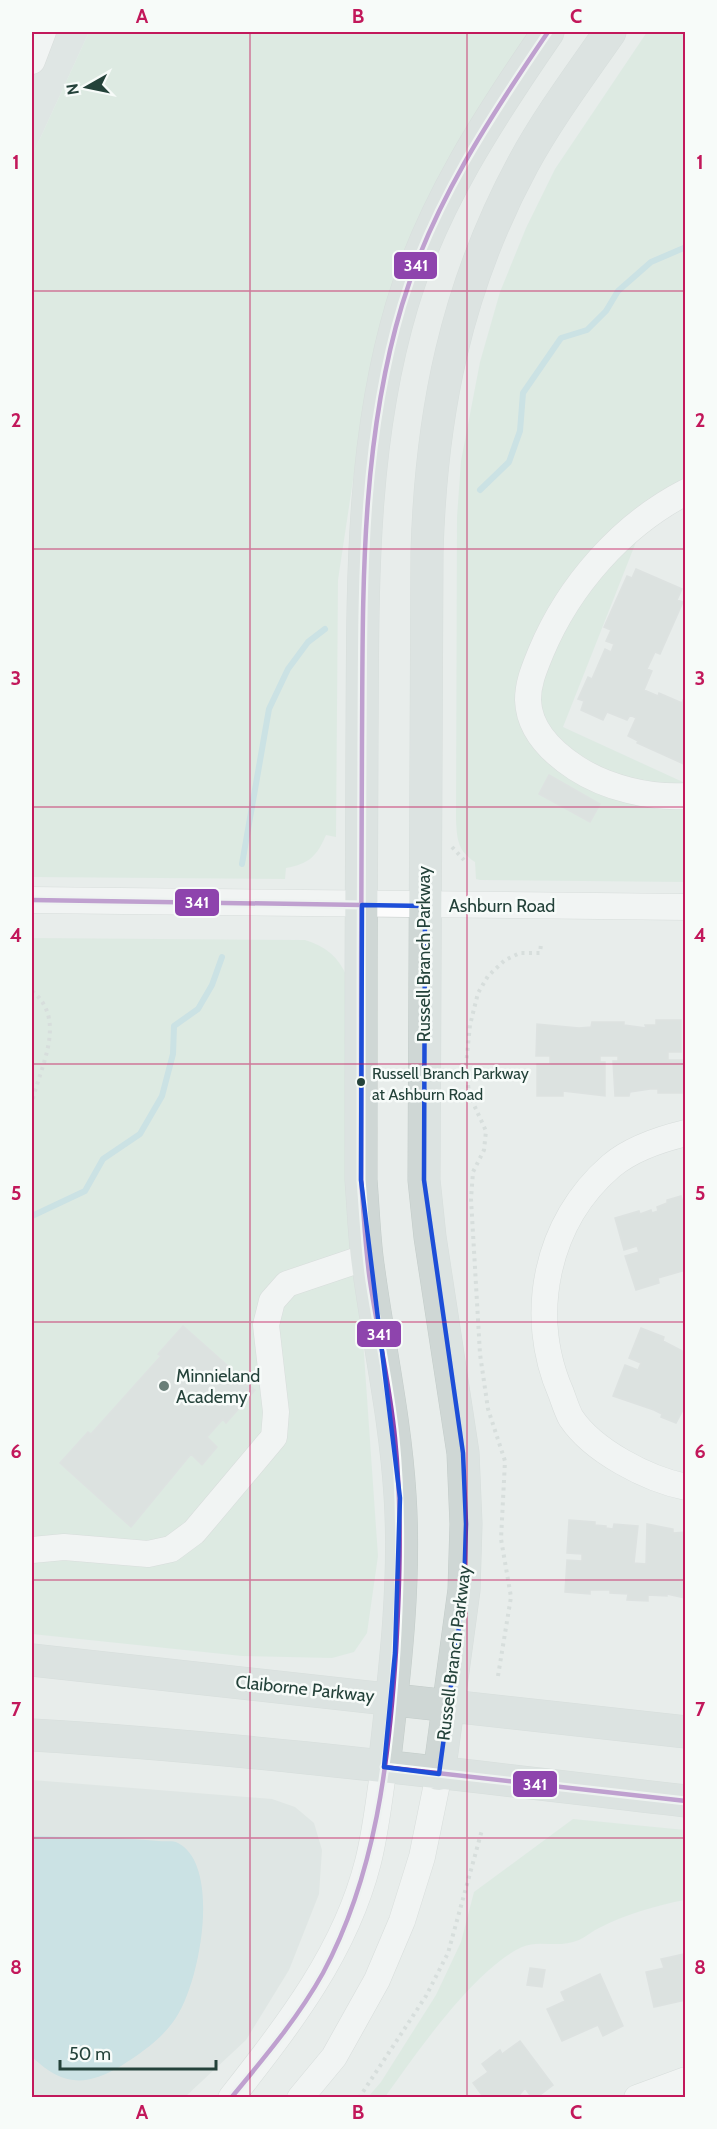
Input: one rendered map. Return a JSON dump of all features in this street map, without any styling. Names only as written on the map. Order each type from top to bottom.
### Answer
[{"type":"main road","points":[[384,1767],[392,1698],[400,1560],[400,1498],[395,1438],[367,1257],[361,1180],[363,567],[369,463],[381,387],[403,303],[436,220],[459,173],[493,114],[548,32]]},
{"type":"main road","name":"Russell Branch Parkway","points":[[439,1774],[464,1590],[466,1524],[463,1453],[430,1237],[424,1180],[428,507],[433,447],[450,348],[468,290],[507,195],[524,162],[610,32]]},
{"type":"main road","name":"Claiborne Parkway","points":[[32,1660],[686,1732]]},
{"type":"main road","points":[[32,1735],[101,1739],[384,1767],[686,1801]]},
{"type":"street","points":[[32,61],[43,32]]},
{"type":"street","points":[[686,492],[662,505],[615,543],[567,601],[549,632],[531,678],[528,701],[543,740],[560,757],[580,770],[599,780],[649,794],[686,796]]},
{"type":"street","name":"Ashburn Road","points":[[32,900],[686,907]]},
{"type":"street","points":[[686,1133],[660,1139],[613,1165],[584,1195],[559,1234],[545,1284],[542,1322],[551,1370],[572,1418],[613,1458],[686,1487]]},
{"type":"street","points":[[32,1550],[64,1547],[148,1554],[171,1549],[194,1532],[274,1437],[276,1412],[266,1325],[272,1301],[287,1284],[367,1257]]},
{"type":"street","points":[[231,2097],[281,2035],[323,1973],[346,1924],[368,1863],[384,1767]]},
{"type":"street","name":"Russell Branch Parkway","points":[[300,2097],[334,2057],[377,1980],[402,1921],[422,1857],[439,1774]]},
{"type":"street","points":[[637,2097],[686,2080]]},
{"type":"path","points":[[451,841],[452,848],[464,861]]},
{"type":"path","points":[[498,1676],[511,1597],[501,1539],[505,1461],[488,1409],[480,1354],[471,1199],[473,1172],[484,1150],[486,1131],[469,1094],[466,1065],[470,1024],[478,993],[488,976],[505,960],[520,953],[540,953],[541,944]]},
{"type":"path","points":[[32,991],[45,1008],[52,1029],[32,1102]]},
{"type":"path","points":[[359,2097],[426,1996],[448,1953],[482,1830]]},
{"type":"highlighted area","points":[[362,905],[425,906],[424,1180],[463,1453],[466,1524],[464,1590],[439,1774],[384,1767],[395,1653],[400,1498],[361,1180]]},
{"type":"shaded area","points":[[32,32],[89,32],[32,156]]},
{"type":"shaded area","points":[[32,1780],[272,1799],[295,1807],[314,1823],[322,1850],[319,1894],[289,1970],[246,2040],[185,2097],[32,2097]]},
{"type":"green space","points":[[89,32],[531,32],[367,387],[338,580],[336,837],[326,835],[311,858],[301,864],[286,868],[285,879],[32,877],[32,156]]},
{"type":"green space","points":[[647,32],[685,32],[685,492],[638,537],[563,727],[685,783],[685,882],[480,880],[476,879],[475,862],[465,854],[460,844],[456,820],[457,517],[461,461],[480,362],[500,292],[526,228],[555,169]]},
{"type":"green space","points":[[32,938],[305,940],[330,953],[340,964],[347,977],[361,1311],[378,1556],[367,1633],[354,1652],[332,1658],[242,1656],[32,1634]]},
{"type":"green space","points":[[573,1819],[685,1830],[685,1900],[630,1915],[596,1929],[571,1943],[529,1945],[504,1958],[485,1974],[447,2014],[385,2097],[368,2097],[381,2082],[436,1995],[461,1942],[474,1892]]},
{"type":"water","points":[[32,1836],[176,1842],[192,1856],[200,1876],[203,1901],[202,1929],[198,1957],[183,2006],[168,2029],[149,2046],[121,2066],[96,2078],[75,2080],[64,2078],[43,2067],[32,2057]]},
{"type":"building","points":[[636,569],[682,589],[677,600],[683,602],[660,654],[655,652],[647,669],[652,671],[644,690],[658,696],[659,693],[682,703],[683,700],[686,701],[686,765],[637,743],[638,741],[628,736],[636,718],[630,715],[627,720],[607,712],[603,720],[581,710],[584,701],[578,699],[588,677],[592,679],[605,649],[611,652],[614,644],[606,641],[611,630],[604,627],[627,576],[632,578]]},
{"type":"building","points":[[549,775],[600,804],[590,822],[539,794]]},
{"type":"building","points":[[656,1020],[681,1020],[681,1052],[668,1052],[668,1060],[683,1060],[682,1093],[658,1093],[658,1089],[650,1089],[630,1092],[629,1096],[615,1096],[613,1061],[618,1061],[618,1056],[600,1056],[600,1062],[605,1062],[605,1096],[563,1091],[563,1096],[537,1096],[537,1064],[550,1064],[550,1056],[536,1056],[537,1024],[579,1028],[591,1027],[592,1022],[624,1022],[624,1025],[646,1028],[645,1025],[656,1025]]},
{"type":"building","points":[[681,1196],[686,1212],[686,1270],[658,1278],[659,1283],[636,1290],[625,1256],[639,1252],[637,1246],[624,1250],[615,1218],[639,1211],[640,1214],[651,1210],[652,1213],[658,1211],[657,1207],[667,1203],[667,1200]]},
{"type":"building","name":"Minnieland Academy","points":[[183,1326],[255,1390],[226,1423],[223,1419],[207,1437],[217,1447],[202,1465],[191,1454],[131,1527],[60,1463],[88,1432],[91,1434],[161,1356],[158,1354]]},
{"type":"building","points":[[641,1328],[664,1337],[663,1341],[686,1353],[686,1404],[676,1423],[661,1417],[662,1414],[654,1410],[613,1396],[625,1365],[638,1370],[641,1363],[629,1358]]},
{"type":"building","points":[[569,1520],[595,1522],[595,1525],[613,1529],[614,1524],[638,1526],[634,1563],[646,1564],[647,1524],[673,1529],[673,1533],[686,1532],[686,1601],[685,1598],[667,1594],[667,1596],[648,1595],[648,1601],[627,1600],[628,1594],[610,1593],[610,1590],[590,1590],[590,1594],[565,1592],[567,1560],[582,1561],[582,1554],[567,1553]]},
{"type":"building","points":[[684,1954],[686,2000],[654,2007],[646,1972],[664,1968],[661,1959]]},
{"type":"building","points":[[530,1968],[545,1970],[542,1987],[527,1985]]},
{"type":"building","points":[[600,1974],[623,2026],[603,2036],[598,2025],[562,2041],[547,2009],[565,2001],[561,1992]]},
{"type":"building","points":[[520,2041],[553,2085],[536,2098],[532,2098],[525,2088],[517,2098],[484,2098],[473,2083],[488,2072],[482,2064],[500,2050],[502,2054]]},
{"type":"waterway","points":[[480,490],[509,462],[520,431],[523,393],[561,338],[587,330],[606,311],[618,291],[651,262],[686,247]]},
{"type":"waterway","points":[[242,864],[269,709],[288,669],[308,642],[325,629]]},
{"type":"waterway","points":[[32,1216],[85,1191],[103,1159],[140,1134],[162,1096],[173,1054],[174,1026],[198,1009],[212,985],[222,957]]},
{"type":"transit line","name":"341","points":[[231,2098],[303,2006],[323,1973],[341,1935],[368,1857],[377,1816],[393,1692],[399,1571],[397,1465],[390,1399],[368,1268],[361,1180],[364,574],[371,465],[378,411],[388,358],[402,305],[429,232],[484,129],[548,32]]},
{"type":"transit line","name":"341","points":[[32,900],[362,905]]},
{"type":"transit line","name":"341","points":[[384,1767],[686,1801]]},
{"type":"place","name":"Russell Branch Parkway at Ashburn Road","points":[[361,1082]]},
{"type":"place","name":"Minnieland Academy","points":[[164,1386]]}]
